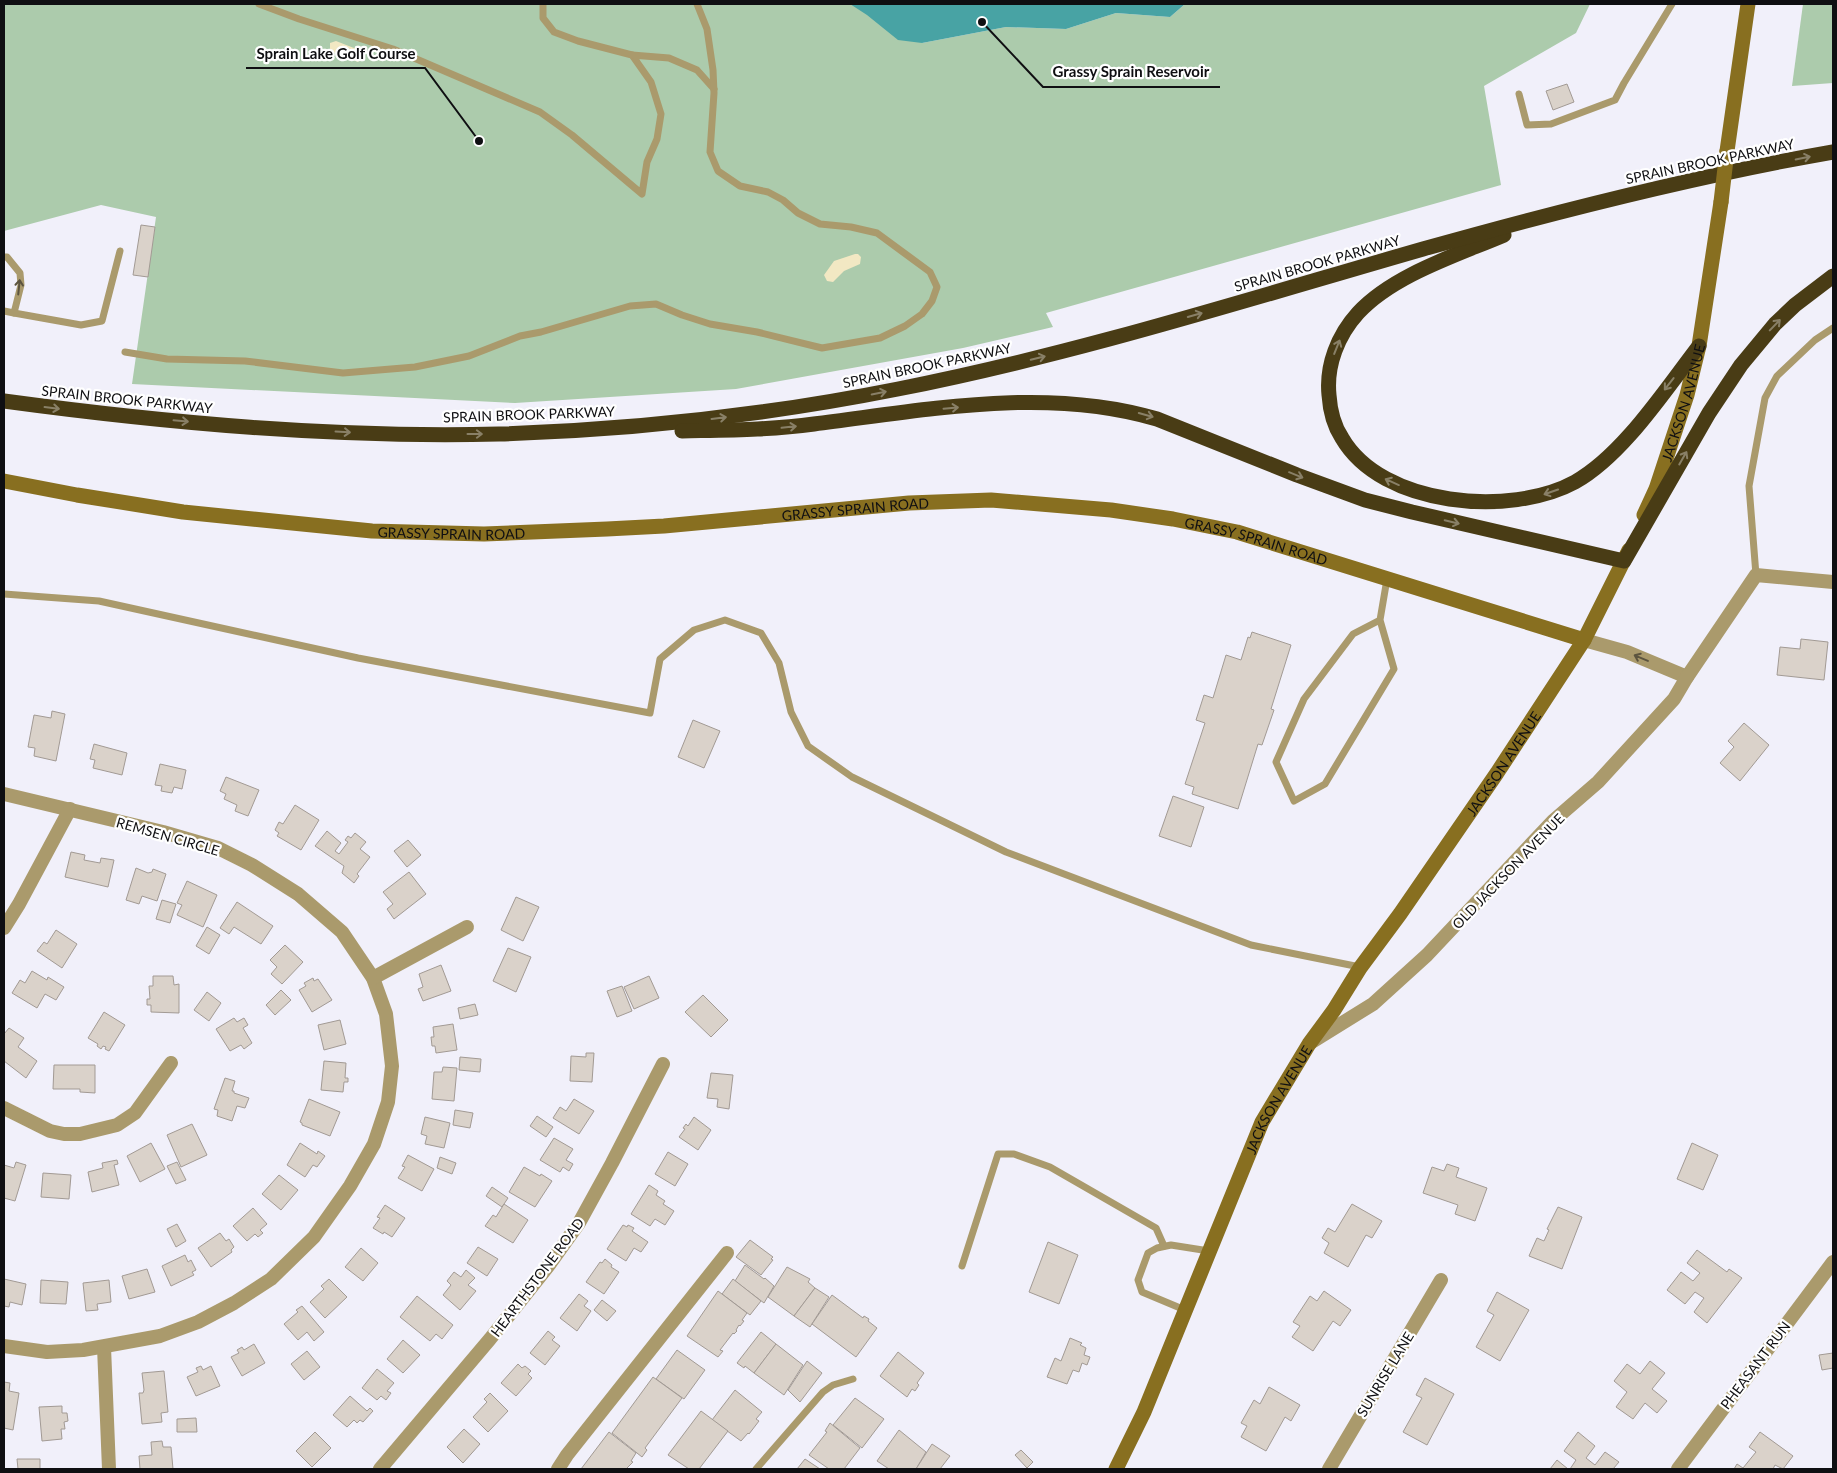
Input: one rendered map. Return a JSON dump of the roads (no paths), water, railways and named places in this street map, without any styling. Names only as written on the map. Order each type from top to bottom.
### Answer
[{"type":"highway","name":"SPRAIN BROOK PARKWAY","points":[[4,402],[161,420],[296,430],[426,434],[566,431],[672,423],[767,412],[834,401],[957,376],[1125,335],[1552,214],[1684,182],[1833,152]]},
{"type":"highway","points":[[1552,214],[1394,284],[1358,313],[1345,329],[1330,367],[1328,386],[1330,404],[1341,438],[1364,465],[1379,476],[1397,484],[1415,491],[1451,499],[1490,502],[1509,501],[1528,499],[1560,489],[1587,474],[1621,444],[1699,346]]},
{"type":"highway","points":[[566,431],[776,428],[985,405],[1036,402],[1098,405],[1158,418],[1297,475],[1365,500],[1624,561],[1709,413],[1741,365],[1775,324],[1801,300],[1833,276]]},
{"type":"main road","name":"JACKSON AVENUE","points":[[1116,1469],[1144,1412],[1262,1122],[1360,968],[1400,914],[1497,773],[1584,640],[1624,561],[1656,489],[1687,395],[1699,346],[1748,4]]},
{"type":"main road","name":"GRASSY SPRAIN ROAD","points":[[4,482],[77,496],[183,512],[372,531],[484,534],[664,526],[909,503],[990,500],[1111,510],[1173,519],[1237,532],[1584,640]]},
{"type":"street","points":[[1756,575],[1833,582]]},
{"type":"street","name":"OLD JACKSON AVENUE","points":[[1310,1044],[1373,1004],[1427,954],[1553,821],[1598,782],[1674,699],[1686,677],[1756,575]]},
{"type":"street","name":"GRASSY SPRAIN ROAD","points":[[1584,640],[1627,652],[1686,677]]},
{"type":"street","name":"REMSEN CIRCLE","points":[[4,794],[162,832],[218,848],[252,865],[298,894],[342,932],[373,978],[386,1014],[392,1066],[388,1102],[374,1144],[350,1186],[314,1237],[271,1279],[234,1303],[198,1322],[160,1336],[84,1350],[47,1352],[4,1346]]},
{"type":"street","points":[[4,928],[70,809]]},
{"type":"street","points":[[373,978],[467,927]]},
{"type":"street","points":[[4,1108],[50,1131],[64,1134],[80,1134],[117,1125],[135,1113],[170,1063]]},
{"type":"street","name":"HEARTHSTONE ROAD","points":[[380,1469],[490,1339],[579,1223],[663,1064]]},
{"type":"street","points":[[558,1469],[567,1455],[727,1253]]},
{"type":"street","name":"PHEASANT RUN","points":[[1678,1469],[1833,1262]]},
{"type":"street","name":"SUNRISE LANE","points":[[1329,1469],[1441,1280]]},
{"type":"street","points":[[104,1347],[109,1469]]},
{"type":"lane","points":[[259,4],[393,49],[540,112],[572,135],[642,194],[647,162],[657,139],[661,114],[651,82],[632,55]]},
{"type":"lane","points":[[543,4],[542,18],[554,32],[578,41],[632,55],[669,58],[696,70],[714,89]]},
{"type":"lane","points":[[125,352],[167,359],[245,361],[343,373],[414,367],[469,356],[520,336],[541,332],[630,306],[656,304],[710,324],[756,332],[822,348],[880,338],[905,326],[922,314],[932,301],[937,287],[930,272],[877,233],[851,227],[820,224],[798,213],[783,200],[768,192],[740,186],[718,171],[710,152],[714,89],[707,29],[698,4]]},
{"type":"lane","points":[[1519,94],[1527,125],[1551,124],[1615,100],[1672,4]]},
{"type":"lane","points":[[4,311],[81,325],[102,320],[120,252]]},
{"type":"lane","points":[[4,257],[7,257],[20,274],[21,285],[14,313]]},
{"type":"lane","points":[[1756,575],[1749,486],[1765,398],[1777,376],[1815,340],[1833,328]]},
{"type":"lane","points":[[1380,620],[1353,634],[1304,699],[1276,762],[1294,801],[1325,784],[1394,669],[1380,620],[1388,578]]},
{"type":"lane","points":[[4,594],[99,601],[358,658],[650,713],[660,659],[694,630],[725,620],[761,633],[779,663],[791,712],[808,746],[852,777],[1006,852],[1251,945],[1360,968]]},
{"type":"lane","points":[[962,1266],[998,1154],[1014,1154],[1050,1167],[1156,1228],[1164,1246]]},
{"type":"lane","points":[[1185,1310],[1142,1292],[1138,1280],[1148,1253],[1157,1248],[1171,1245],[1210,1251]]},
{"type":"lane","points":[[756,1469],[823,1392],[833,1384],[853,1379]]},
{"type":"water","points":[[850,4],[1185,4],[1170,17],[1116,13],[1066,29],[1006,27],[922,43],[898,40]]},
{"type":"place","name":"Grassy Sprain Reservoir","points":[[982,22]]},
{"type":"place","name":"Sprain Lake Golf Course","points":[[479,141]]}]
